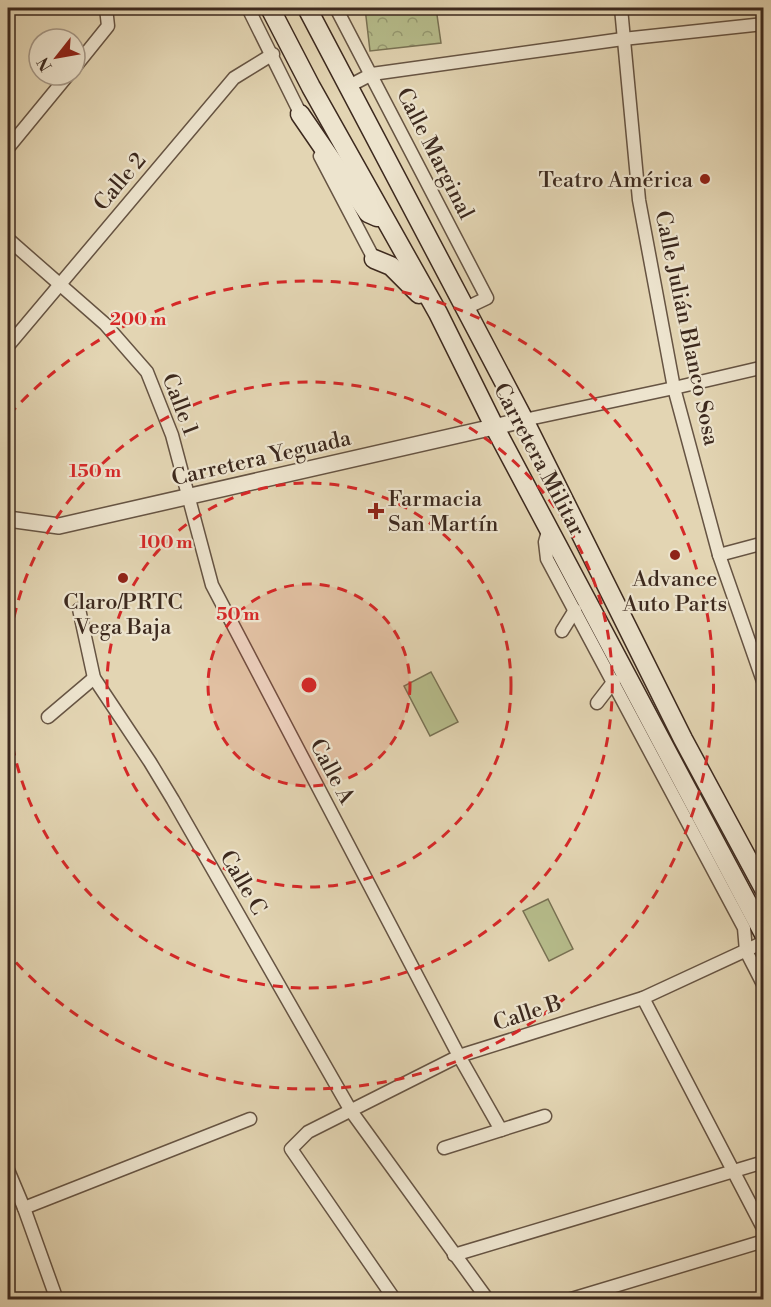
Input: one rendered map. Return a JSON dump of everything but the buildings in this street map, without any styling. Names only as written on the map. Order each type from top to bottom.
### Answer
[{"type":"main road","name":"Carretera Militar","points":[[270,8],[311,87],[438,313],[494,426],[764,934]]},
{"type":"main road","name":"Carretera Militar","points":[[307,8],[466,308],[683,739],[764,889]]},
{"type":"main road","points":[[300,114],[369,213],[387,222]]},
{"type":"main road","points":[[374,259],[391,266],[438,313]]},
{"type":"street","points":[[87,52],[108,26],[106,8]]},
{"type":"street","points":[[248,8],[374,259]]},
{"type":"street","name":"Calle Marginal","points":[[336,8],[487,298],[466,308]]},
{"type":"street","name":"Calle Julián Blanco Sosa","points":[[621,8],[622,39],[639,200],[674,388],[719,555],[764,684]]},
{"type":"street","points":[[349,86],[372,74],[622,39],[764,24]]},
{"type":"street","name":"Calle 2","points":[[8,346],[234,78],[273,54]]},
{"type":"street","points":[[8,148],[58,87]]},
{"type":"street","name":"Calle 1","points":[[8,239],[105,324],[147,372],[172,435],[188,498]]},
{"type":"street","points":[[524,420],[764,367]]},
{"type":"street","name":"Carretera Yeguada","points":[[8,519],[59,526],[524,420]]},
{"type":"street","name":"Calle A","points":[[188,498],[212,585],[459,1056],[501,1130]]},
{"type":"street","points":[[549,528],[545,542],[548,559],[744,928],[746,951],[764,986]]},
{"type":"street","points":[[719,555],[764,543]]},
{"type":"street","points":[[48,717],[94,678],[79,609]]},
{"type":"street","points":[[562,631],[576,610]]},
{"type":"street","name":"Calle C","points":[[94,678],[150,762],[351,1111],[488,1299]]},
{"type":"street","points":[[597,703],[614,681]]},
{"type":"street","name":"Calle B","points":[[395,1299],[291,1149],[309,1132],[459,1056],[643,998],[764,942]]},
{"type":"street","points":[[643,998],[764,1230]]},
{"type":"street","points":[[444,1148],[545,1116]]},
{"type":"street","points":[[24,1208],[250,1119]]},
{"type":"street","points":[[454,1255],[764,1162]]},
{"type":"street","points":[[8,1170],[57,1299]]},
{"type":"street","points":[[568,1299],[764,1241]]},
{"type":"green space","points":[[365,8],[436,8],[441,43],[370,51]]},
{"type":"green space","points":[[431,672],[458,722],[430,736],[404,686]]},
{"type":"green space","points":[[548,899],[573,949],[549,961],[523,911]]},
{"type":"place","name":"Teatro América","points":[[705,179]]},
{"type":"place","name":"Farmacia San Martín","points":[[376,511]]},
{"type":"place","name":"Advance Auto Parts","points":[[675,555]]},
{"type":"place","name":"Claro/PRTC Vega Baja","points":[[123,578]]}]
